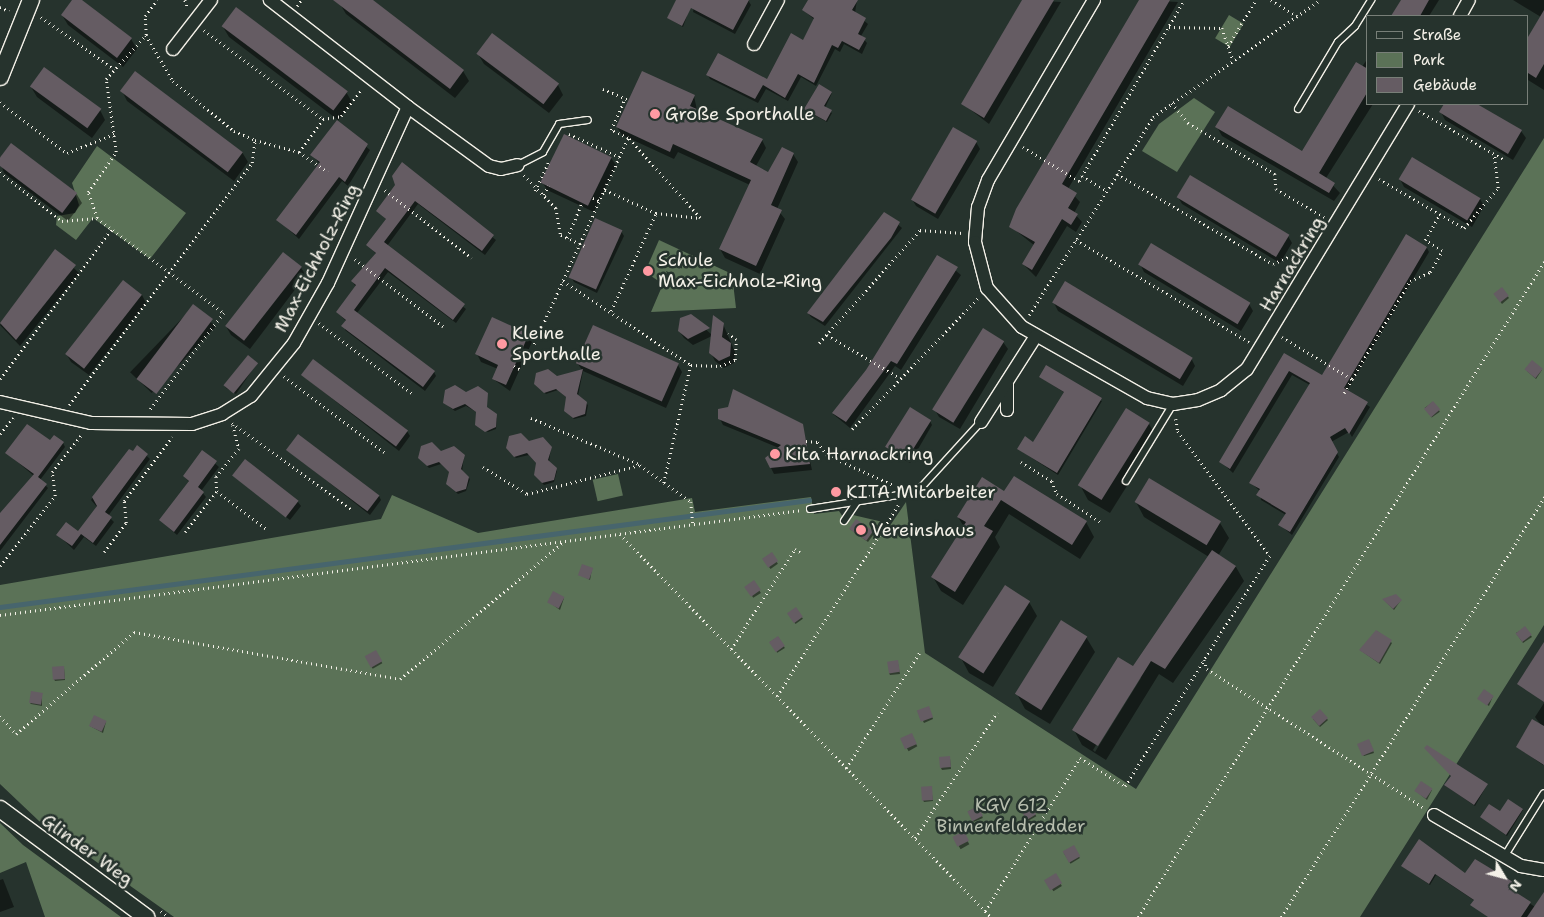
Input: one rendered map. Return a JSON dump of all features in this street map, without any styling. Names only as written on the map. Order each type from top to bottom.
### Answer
[{"type":"main road","points":[[0,77],[30,4]]},
{"type":"main road","name":"Glinder Weg","points":[[3,812],[146,917]]},
{"type":"street","points":[[173,49],[211,0]]},
{"type":"street","points":[[270,0],[408,107],[489,166],[518,165]]},
{"type":"street","points":[[754,44],[778,0]]},
{"type":"street","points":[[1094,0],[982,191],[974,234],[987,288],[1022,327],[1136,394],[1173,404]]},
{"type":"street","points":[[1461,15],[1469,0]]},
{"type":"street","name":"Harnackring","points":[[1173,404],[1221,390],[1240,376],[1261,349],[1406,105]]},
{"type":"street","name":"Max-Eichholz-Ring","points":[[0,402],[58,418],[91,423],[137,427],[181,426],[222,414],[251,396],[276,370],[310,316],[375,182],[408,107]]},
{"type":"street","points":[[981,422],[1036,336]]},
{"type":"street","points":[[1007,410],[1009,380]]},
{"type":"street","points":[[1434,815],[1504,856],[1544,870]]},
{"type":"lane","points":[[1298,108],[1338,42],[1355,26],[1371,0]]},
{"type":"lane","points":[[518,165],[543,152],[559,124],[588,120]]},
{"type":"lane","points":[[1126,481],[1173,404]]},
{"type":"lane","points":[[810,509],[820,505],[903,496],[923,487],[981,422]]},
{"type":"lane","points":[[844,521],[858,501]]},
{"type":"lane","points":[[1504,856],[1544,793]]},
{"type":"path","points":[[185,0],[194,22],[323,119]]},
{"type":"path","points":[[1011,140],[1079,181],[1184,0]]},
{"type":"path","points":[[1228,46],[1256,0]]},
{"type":"path","points":[[1271,0],[1297,16]]},
{"type":"path","points":[[1022,327],[1153,117],[1320,0]]},
{"type":"path","points":[[155,1],[145,16],[146,35],[173,81],[234,132],[255,140],[300,152],[328,172]]},
{"type":"path","points":[[30,4],[114,69]]},
{"type":"path","points":[[1169,27],[1222,28],[1233,60]]},
{"type":"path","points":[[137,427],[224,313],[97,218],[88,192],[116,152],[106,79],[146,35]]},
{"type":"path","points":[[300,152],[323,119],[341,116],[371,77]]},
{"type":"path","points":[[603,88],[627,99],[611,130],[628,138],[700,218],[656,213],[605,190]]},
{"type":"path","points":[[0,102],[67,153],[114,134]]},
{"type":"path","points":[[1172,103],[1188,123],[1274,174],[1276,189],[1336,224]]},
{"type":"path","points":[[1409,105],[1504,160]]},
{"type":"path","points":[[562,131],[620,157]]},
{"type":"path","points":[[534,344],[628,138]]},
{"type":"path","points":[[58,418],[252,163],[255,140]]},
{"type":"path","points":[[535,191],[552,154]]},
{"type":"path","points":[[1367,172],[1463,228],[1472,223],[1498,188],[1494,154]]},
{"type":"path","points":[[518,165],[535,191],[544,195],[556,208],[561,235],[585,246]]},
{"type":"path","points":[[0,172],[62,222],[97,218]]},
{"type":"path","points":[[1117,174],[1273,264],[1294,254],[1312,265]]},
{"type":"path","points":[[1082,176],[1107,191]]},
{"type":"path","points":[[375,182],[472,258]]},
{"type":"path","points":[[544,195],[548,186]]},
{"type":"path","points":[[593,198],[600,201]]},
{"type":"path","points":[[567,238],[582,202]]},
{"type":"path","points":[[611,311],[656,213]]},
{"type":"path","points":[[1344,393],[1410,281],[1430,272],[1442,251],[1425,240],[1440,214]]},
{"type":"path","points":[[0,380],[112,228]]},
{"type":"path","points":[[819,343],[920,230],[974,234]]},
{"type":"path","points":[[1076,240],[1261,349]]},
{"type":"path","points":[[343,250],[443,326]]},
{"type":"path","points":[[1138,917],[1544,262]]},
{"type":"path","points":[[563,281],[691,365],[720,366],[735,360],[736,340],[728,334]]},
{"type":"path","points":[[852,428],[987,288]]},
{"type":"path","points":[[310,316],[412,393]]},
{"type":"path","points":[[1272,331],[1352,379]]},
{"type":"path","points":[[827,335],[900,378]]},
{"type":"path","points":[[664,482],[691,365]]},
{"type":"path","points":[[514,366],[522,370]]},
{"type":"path","points":[[276,370],[384,452]]},
{"type":"path","points":[[985,911],[1080,758],[1125,786],[1270,556],[1178,431],[1173,404]]},
{"type":"path","points":[[0,434],[20,408]]},
{"type":"path","points":[[222,414],[351,509]]},
{"type":"path","points":[[531,418],[640,465],[691,502],[693,524]]},
{"type":"path","points":[[0,566],[55,496],[52,472],[91,423]]},
{"type":"path","points":[[185,532],[217,492],[216,478],[239,449],[233,423]]},
{"type":"path","points":[[104,552],[126,523],[124,501],[181,426]]},
{"type":"path","points":[[806,441],[818,442],[827,455],[892,485]]},
{"type":"path","points":[[1021,462],[1052,480],[1057,494],[1101,522]]},
{"type":"path","points":[[483,466],[527,494],[640,465]]},
{"type":"path","points":[[217,492],[268,530]]},
{"type":"path","points":[[777,696],[903,496]]},
{"type":"path","points":[[1281,917],[1544,497]]},
{"type":"path","points":[[0,615],[810,509]]},
{"type":"path","points":[[619,534],[991,917]]},
{"type":"path","points":[[0,716],[16,734],[134,632],[400,679],[565,541]]},
{"type":"path","points":[[731,649],[795,549],[800,552]]},
{"type":"path","points":[[846,768],[920,652]]},
{"type":"path","points":[[1204,660],[1207,669],[1434,815]]},
{"type":"path","points":[[915,838],[997,712]]},
{"type":"green space","points":[[1229,15],[1244,24],[1230,47],[1215,38]]},
{"type":"green space","points":[[1194,98],[1215,112],[1177,172],[1142,151],[1159,124]]},
{"type":"green space","name":"KGV 612 Binnenfeldredder","points":[[1544,138],[1544,625],[1360,917],[174,917],[39,821],[0,784],[0,585],[381,519],[392,495],[478,533],[692,498],[695,512],[811,497],[814,514],[839,511],[847,523],[853,515],[883,522],[881,527],[887,530],[906,502],[925,653],[1136,789]]},
{"type":"green space","points":[[97,146],[186,213],[150,259],[93,218],[76,240],[56,225],[57,216],[75,213],[79,205],[72,183]]},
{"type":"green space","points":[[659,240],[732,274],[736,308],[651,312],[663,284],[645,272]]},
{"type":"green space","points":[[618,474],[623,495],[598,501],[593,480]]},
{"type":"green space","points":[[0,823],[23,845],[121,917],[45,917],[26,862],[0,873]]},
{"type":"building","points":[[72,0],[82,0],[132,38],[117,58],[61,15]]},
{"type":"building","points":[[333,0],[373,0],[464,70],[450,89]]},
{"type":"building","points":[[676,0],[749,0],[733,30],[691,8],[682,26],[667,18]]},
{"type":"building","points":[[808,0],[858,0],[852,10],[866,18],[858,34],[866,38],[859,50],[842,41],[838,48],[832,45],[814,83],[798,74],[785,98],[763,85],[755,99],[706,75],[718,53],[767,79],[791,33],[803,40],[814,18],[802,10]]},
{"type":"building","points":[[1022,0],[1054,0],[984,118],[961,104]]},
{"type":"building","points":[[1139,0],[1170,0],[1062,184],[1077,193],[1068,208],[1078,214],[1071,225],[1062,219],[1032,270],[1022,264],[1035,242],[1009,227],[1016,209]]},
{"type":"building","points":[[1401,0],[1429,0],[1421,15],[1392,15]]},
{"type":"building","points":[[236,7],[348,91],[333,110],[222,26]]},
{"type":"building","points":[[1544,10],[1544,64],[1536,78],[1529,74],[1529,35]]},
{"type":"building","points":[[492,33],[559,84],[543,104],[476,54]]},
{"type":"building","points":[[1356,62],[1366,68],[1366,94],[1319,173],[1335,183],[1329,193],[1215,127],[1228,106],[1302,151]]},
{"type":"building","points":[[44,67],[101,109],[87,128],[30,86]]},
{"type":"building","points":[[135,71],[243,152],[228,172],[120,91]]},
{"type":"building","points":[[642,71],[695,95],[690,106],[763,139],[750,162],[768,172],[782,147],[794,153],[771,205],[782,210],[756,266],[719,249],[751,180],[673,144],[670,152],[616,127]]},
{"type":"building","points":[[819,84],[832,92],[824,106],[832,110],[826,121],[804,109]]},
{"type":"building","points":[[1443,105],[1479,105],[1522,130],[1508,154],[1439,112]]},
{"type":"building","points":[[337,120],[368,144],[345,182],[339,177],[296,235],[276,220],[320,162],[310,155]]},
{"type":"building","points":[[953,127],[977,141],[935,214],[911,200]]},
{"type":"building","points":[[564,134],[612,157],[588,206],[540,183]]},
{"type":"building","points":[[11,143],[77,193],[62,213],[0,166],[0,158]]},
{"type":"building","points":[[1412,157],[1481,198],[1467,220],[1399,179]]},
{"type":"building","points":[[402,162],[494,235],[482,251],[415,201],[384,242],[465,304],[453,320],[385,268],[354,310],[435,371],[423,387],[341,326],[346,320],[336,312],[356,285],[351,281],[376,253],[366,245],[386,219],[376,211],[395,185],[392,176]]},
{"type":"building","points":[[1190,175],[1289,235],[1276,257],[1177,197]]},
{"type":"building","points":[[884,212],[900,222],[891,238],[823,322],[807,313]]},
{"type":"building","points":[[595,218],[622,230],[596,290],[569,277]]},
{"type":"building","points":[[1406,234],[1427,247],[1344,388],[1368,402],[1349,434],[1345,428],[1330,437],[1338,452],[1290,532],[1278,525],[1286,513],[1256,495],[1260,489],[1249,483],[1310,383],[1289,371],[1230,469],[1219,462],[1284,353],[1322,375]]},
{"type":"building","points":[[1151,243],[1250,303],[1238,324],[1138,264]]},
{"type":"building","points":[[55,249],[76,265],[16,340],[0,323]]},
{"type":"building","points":[[283,252],[302,267],[244,341],[225,326]]},
{"type":"building","points":[[937,255],[958,267],[897,364],[891,361],[846,422],[832,413],[866,370]]},
{"type":"building","points":[[123,280],[142,295],[84,369],[65,354]]},
{"type":"building","points":[[1065,281],[1193,358],[1180,379],[1052,302]]},
{"type":"building","points":[[1502,287],[1509,296],[1500,302],[1493,294]]},
{"type":"building","points":[[193,304],[213,319],[156,394],[136,379]]},
{"type":"building","points":[[691,314],[710,328],[688,339],[678,331],[680,318]]},
{"type":"building","points":[[713,315],[724,323],[722,337],[731,343],[730,356],[719,361],[709,353]]},
{"type":"building","name":"Kleine Sporthalle","points":[[492,317],[529,334],[506,385],[492,379],[498,365],[475,354]]},
{"type":"building","points":[[593,325],[679,363],[662,402],[576,363]]},
{"type":"building","points":[[983,328],[1004,341],[953,423],[932,409]]},
{"type":"building","points":[[248,355],[258,363],[234,393],[223,385]]},
{"type":"building","points":[[313,359],[408,431],[396,447],[301,375]]},
{"type":"building","points":[[1532,360],[1543,369],[1535,378],[1524,369]]},
{"type":"building","points":[[1046,365],[1102,398],[1057,473],[1017,449],[1025,436],[1033,442],[1064,392],[1039,377]]},
{"type":"building","points":[[548,369],[557,376],[583,369],[577,394],[587,402],[585,414],[573,418],[564,411],[566,397],[556,389],[544,393],[534,384],[536,373]]},
{"type":"building","points":[[455,385],[466,392],[478,386],[488,393],[487,407],[497,414],[496,427],[485,432],[475,425],[476,412],[465,404],[453,409],[443,403],[445,390]]},
{"type":"building","points":[[733,389],[803,424],[810,464],[770,468],[765,458],[781,445],[718,419],[718,409],[728,407]]},
{"type":"building","points":[[1433,401],[1440,409],[1431,417],[1424,409]]},
{"type":"building","points":[[910,407],[931,420],[906,460],[885,447]]},
{"type":"building","points":[[1126,408],[1150,423],[1102,500],[1078,485]]},
{"type":"building","points":[[27,424],[50,440],[54,435],[64,442],[38,477],[47,484],[0,545],[0,513],[34,474],[5,453]]},
{"type":"building","points":[[521,433],[529,441],[543,437],[552,447],[548,460],[557,468],[554,480],[542,483],[534,475],[536,463],[527,453],[514,457],[506,448],[509,436]]},
{"type":"building","points":[[298,434],[379,495],[367,511],[286,450]]},
{"type":"building","points":[[432,442],[441,451],[454,446],[465,455],[461,469],[469,477],[466,489],[456,492],[446,484],[449,472],[439,462],[427,466],[418,458],[421,446]]},
{"type":"building","points":[[137,445],[148,454],[105,512],[112,517],[93,543],[81,534],[72,546],[56,535],[66,522],[78,531],[97,506],[92,497],[129,449],[133,451]]},
{"type":"building","points":[[202,450],[217,461],[198,487],[204,492],[174,532],[159,520],[189,481],[183,476]]},
{"type":"building","points":[[245,459],[299,501],[286,517],[232,476]]},
{"type":"building","points":[[1014,476],[1087,521],[1072,545],[1001,500],[984,526],[993,531],[955,592],[931,577],[966,522],[957,517],[982,477],[1004,491]]},
{"type":"building","points":[[1149,478],[1221,521],[1207,545],[1135,502]]},
{"type":"building","name":"Vereinshaus","points":[[856,519],[873,531],[866,541],[849,529]]},
{"type":"building","points":[[1212,550],[1236,566],[1165,669],[1151,661],[1098,746],[1072,730],[1118,657],[1133,666]]},
{"type":"building","points":[[772,552],[778,561],[768,568],[762,559]]},
{"type":"building","points":[[582,564],[593,568],[589,579],[578,575]]},
{"type":"building","points":[[754,580],[761,590],[751,597],[744,587]]},
{"type":"building","points":[[1005,585],[1030,601],[983,673],[958,657]]},
{"type":"building","points":[[553,591],[565,597],[559,608],[547,603]]},
{"type":"building","points":[[1396,594],[1402,600],[1393,609],[1382,599]]},
{"type":"building","points":[[796,607],[803,617],[794,623],[787,613]]},
{"type":"building","points":[[1061,620],[1087,636],[1041,710],[1015,694]]},
{"type":"building","points":[[1525,626],[1532,635],[1522,642],[1516,633]]},
{"type":"building","points":[[1376,630],[1392,640],[1379,663],[1359,650]]},
{"type":"building","points":[[778,636],[785,646],[776,652],[769,642]]},
{"type":"building","points":[[1544,642],[1544,702],[1517,684]]},
{"type":"building","points":[[376,650],[382,661],[371,668],[365,656]]},
{"type":"building","points":[[898,660],[900,672],[889,674],[887,662]]},
{"type":"building","points":[[64,666],[65,679],[53,680],[52,667]]},
{"type":"building","points":[[1484,689],[1494,696],[1487,706],[1477,699]]},
{"type":"building","points":[[31,691],[43,693],[41,705],[29,703]]},
{"type":"building","points":[[929,706],[933,717],[921,722],[917,710]]},
{"type":"building","points":[[1320,709],[1328,718],[1319,726],[1311,717]]},
{"type":"building","points":[[94,715],[107,721],[102,732],[89,726]]},
{"type":"building","points":[[1532,719],[1544,726],[1544,765],[1516,747]]},
{"type":"building","points":[[912,733],[917,744],[905,749],[900,738]]},
{"type":"building","points":[[1369,739],[1374,751],[1362,756],[1357,744]]},
{"type":"building","points":[[1427,745],[1488,784],[1474,805],[1444,785],[1451,776],[1424,748]]},
{"type":"building","points":[[950,756],[951,767],[940,768],[939,757]]},
{"type":"building","points":[[1421,781],[1433,789],[1426,799],[1414,791]]},
{"type":"building","points":[[932,786],[933,800],[922,801],[921,787]]},
{"type":"building","points":[[1508,799],[1523,809],[1506,835],[1480,817],[1489,804],[1500,811]]},
{"type":"building","points":[[1030,804],[1036,814],[1027,820],[1021,810]]},
{"type":"building","points":[[978,806],[983,816],[972,821],[967,811]]},
{"type":"building","points":[[964,831],[969,841],[957,847],[952,837]]},
{"type":"building","points":[[1419,839],[1465,873],[1475,859],[1513,882],[1509,888],[1531,902],[1521,917],[1488,917],[1470,905],[1474,900],[1435,874],[1429,884],[1401,866]]},
{"type":"building","points":[[1074,845],[1080,856],[1069,863],[1063,851]]},
{"type":"building","points":[[1056,873],[1062,883],[1050,890],[1044,880]]},
{"type":"building","points":[[1544,892],[1544,917],[1527,917]]},
{"type":"waterway","points":[[0,607],[809,500]]},
{"type":"place","name":"Große Sporthalle","points":[[655,114]]},
{"type":"place","name":"Schule Max-Eichholz-Ring","points":[[648,271]]},
{"type":"place","name":"Kleine Sporthalle","points":[[502,344]]},
{"type":"place","name":"Kita Harnackring","points":[[775,454]]},
{"type":"place","name":"KITA Mitarbeiter","points":[[836,492]]},
{"type":"place","name":"Vereinshaus","points":[[861,530]]}]
